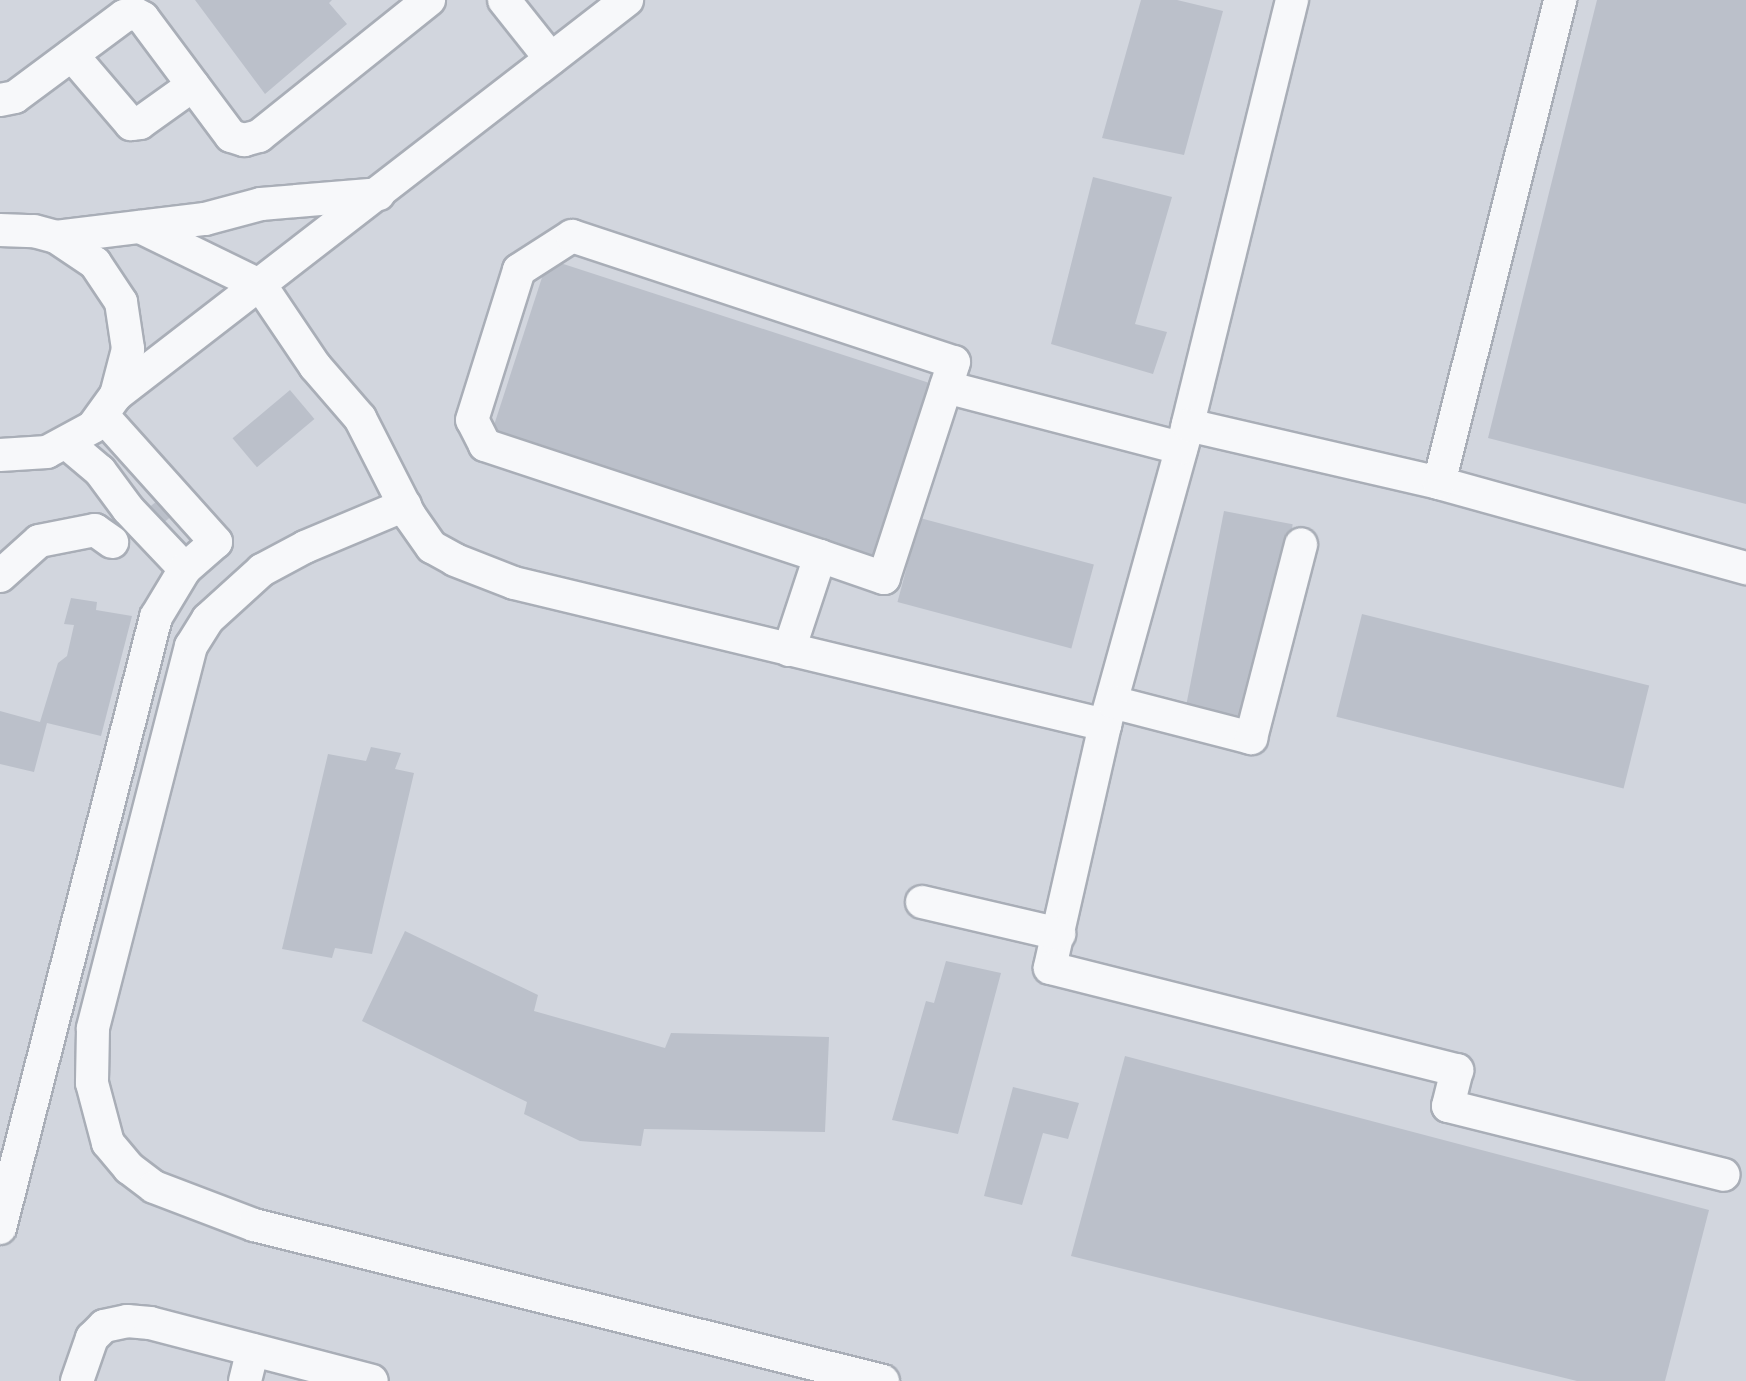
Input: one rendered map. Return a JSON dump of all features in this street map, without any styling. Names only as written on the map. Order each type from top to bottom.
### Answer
[{"type":"street","points":[[0,100],[15,97],[134,13],[144,18],[231,136],[244,140],[259,136],[429,0]]},
{"type":"street","points":[[504,0],[551,59]]},
{"type":"street","points":[[8,462],[68,444],[109,405],[627,0]]},
{"type":"street","points":[[1292,0],[1185,437],[1109,713],[1050,968],[1457,1070],[1448,1106],[1724,1175]]},
{"type":"street","points":[[1439,483],[1560,0]]},
{"type":"street","points":[[72,55],[122,119],[131,124],[140,123],[193,85]]},
{"type":"street","points":[[1,229],[56,237],[205,219],[261,204],[379,194]]},
{"type":"street","points":[[140,227],[261,286],[315,366],[360,418],[405,505],[432,547],[514,583],[789,650],[1109,713],[1251,737],[1301,544]]},
{"type":"street","points":[[572,236],[954,362],[884,578],[820,556],[485,445],[472,420],[519,270],[572,236]]},
{"type":"street","points":[[56,237],[96,263],[121,302],[128,349],[109,405]]},
{"type":"street","points":[[946,387],[1185,437],[1439,483],[1746,568]]},
{"type":"street","points":[[0,1228],[156,617],[185,569],[216,542],[109,405]]},
{"type":"street","points":[[68,444],[100,471],[128,509],[185,569]]},
{"type":"street","points":[[405,505],[305,547],[262,570],[208,619],[191,646],[93,1029],[92,1083],[108,1143],[129,1168],[154,1187],[254,1225],[883,1381]]},
{"type":"street","points":[[0,576],[39,541],[95,530],[112,542]]},
{"type":"street","points":[[789,650],[820,556]]},
{"type":"street","points":[[922,902],[1059,934]]},
{"type":"street","points":[[76,1381],[92,1338],[104,1326],[127,1321],[372,1381]]},
{"type":"street","points":[[245,1381],[253,1350]]},
{"type":"shaded area","points":[[0,0],[1746,0],[1746,1381],[0,1381]]},
{"type":"building","points":[[195,0],[332,0],[329,3],[347,24],[265,94]]},
{"type":"building","points":[[1141,0],[1177,0],[1223,11],[1184,155],[1102,138]]},
{"type":"building","points":[[1597,0],[1746,0],[1746,504],[1488,438]]},
{"type":"building","points":[[1093,177],[1172,197],[1135,324],[1167,332],[1153,374],[1051,344]]},
{"type":"building","points":[[548,259],[938,386],[881,561],[491,434]]},
{"type":"building","points":[[290,390],[314,419],[257,467],[233,438]]},
{"type":"building","points":[[157,501],[170,517],[161,525],[148,509]]},
{"type":"building","points":[[1224,511],[1293,524],[1255,719],[1186,705]]},
{"type":"building","points":[[920,518],[1094,565],[1071,649],[897,602]]},
{"type":"building","points":[[71,598],[97,602],[96,610],[132,616],[101,736],[47,723],[34,772],[0,764],[0,711],[40,722],[58,663],[67,656],[74,625],[64,624]]},
{"type":"building","points":[[1362,614],[1649,686],[1624,788],[1336,717]]},
{"type":"building","points":[[371,747],[401,753],[395,769],[414,773],[372,954],[335,948],[332,958],[282,949],[328,754],[366,761]]},
{"type":"building","points":[[405,931],[538,995],[534,1011],[665,1048],[671,1033],[829,1037],[825,1132],[644,1129],[641,1146],[580,1141],[524,1114],[527,1102],[362,1021]]},
{"type":"building","points":[[946,961],[1001,973],[958,1134],[892,1120],[926,1001],[934,1003]]},
{"type":"building","points":[[1125,1056],[1709,1210],[1665,1381],[1577,1381],[1071,1256]]},
{"type":"building","points":[[1013,1087],[1079,1103],[1068,1139],[1043,1133],[1022,1205],[984,1196]]}]
